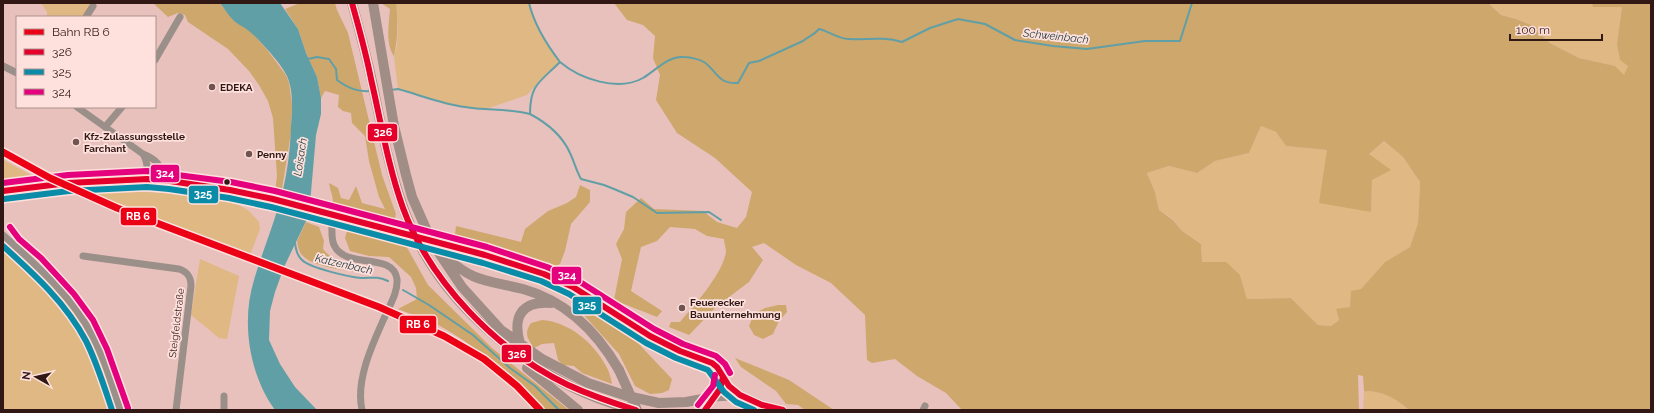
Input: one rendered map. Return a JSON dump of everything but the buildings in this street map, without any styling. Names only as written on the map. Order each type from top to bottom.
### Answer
[{"type":"highway","points":[[352,3],[363,42],[398,190],[410,224],[432,265],[453,293],[481,323],[513,352],[562,382],[596,397],[636,410]]},
{"type":"highway","points":[[373,3],[391,107],[412,197],[426,231],[462,287],[501,330],[542,359],[588,383],[627,396],[659,403],[671,403],[714,397]]},
{"type":"highway","points":[[437,250],[473,277],[535,293],[555,303],[574,316],[594,334],[604,346],[619,370],[636,410]]},
{"type":"highway","points":[[520,344],[517,324],[518,318],[524,309],[534,303],[539,302],[555,303]]},
{"type":"highway","points":[[513,352],[521,364],[578,410]]},
{"type":"main road","points":[[705,410],[714,397],[730,396],[746,398],[763,407],[781,410]]},
{"type":"street","points":[[87,16],[92,6]]},
{"type":"street","points":[[156,58],[180,17]]},
{"type":"street","points":[[3,66],[16,72]]},
{"type":"street","points":[[79,108],[143,154],[154,158],[162,170],[162,180]]},
{"type":"street","points":[[105,127],[121,108]]},
{"type":"street","points":[[143,154],[146,158],[148,167],[147,179]]},
{"type":"street","points":[[3,191],[68,183],[147,179],[162,180],[230,190],[273,199],[448,245],[523,266],[573,287],[650,336],[680,351],[712,363],[717,367],[732,389],[746,398]]},
{"type":"street","points":[[332,215],[333,241],[339,252],[349,258],[380,263],[388,266],[394,270],[396,277],[395,293],[364,373],[360,390],[362,410]]},
{"type":"street","points":[[3,231],[5,237],[34,263],[76,309],[92,334],[108,370],[120,410]]},
{"type":"street","name":"Steigfeldstraße","points":[[83,256],[179,269],[186,271],[189,275],[191,286],[176,410]]},
{"type":"street","points":[[714,397],[720,388],[723,377]]},
{"type":"street","points":[[224,396],[224,410]]},
{"type":"shaded area","points":[[41,3],[93,3],[85,16],[47,16],[47,12]]},
{"type":"shaded area","points":[[153,3],[220,3],[233,20],[250,31],[265,47],[286,75],[289,83],[292,104],[291,133],[281,195],[275,192],[277,176],[273,118],[268,101],[259,85],[249,71],[228,49],[188,22],[185,15],[178,13],[168,17]]},
{"type":"shaded area","points":[[300,3],[335,3],[348,33],[382,175],[396,214],[394,222],[333,206],[329,183],[338,188],[341,198],[349,200],[356,186],[362,203],[385,209],[379,197],[369,161],[365,136],[352,123],[351,113],[343,111],[338,107],[339,95],[325,91],[321,98],[317,77],[306,53],[298,29],[285,9]]},
{"type":"shaded area","points":[[381,3],[396,3],[397,30],[394,56],[389,46],[388,27],[390,9]]},
{"type":"shaded area","points":[[396,3],[529,3],[534,19],[550,49],[560,62],[541,79],[527,95],[486,109],[453,105],[398,89],[394,56],[397,45],[398,26]]},
{"type":"shaded area","points":[[614,3],[1484,3],[1489,4],[1501,15],[1531,25],[1550,43],[1579,58],[1615,66],[1624,75],[1628,66],[1620,60],[1617,44],[1622,7],[1593,7],[1592,3],[1651,3],[1651,410],[1409,410],[1388,396],[1377,392],[1364,391],[1363,376],[1358,375],[1359,410],[962,410],[946,393],[917,376],[895,359],[872,363],[867,360],[865,315],[831,283],[796,265],[764,243],[752,247],[763,260],[749,282],[717,306],[689,335],[669,327],[671,322],[680,322],[714,280],[726,252],[724,239],[707,236],[695,229],[670,227],[657,241],[641,247],[631,291],[662,311],[657,317],[614,300],[622,259],[616,244],[624,229],[626,212],[641,198],[654,209],[703,211],[717,222],[737,228],[746,217],[752,192],[715,158],[677,133],[656,100],[660,75],[653,58],[655,36],[643,25],[627,20]],"holes":[[[1261,126],[1276,132],[1286,146],[1327,150],[1319,203],[1371,212],[1372,180],[1391,170],[1369,154],[1384,141],[1403,157],[1420,182],[1418,223],[1410,247],[1385,262],[1361,289],[1351,291],[1350,307],[1336,309],[1339,320],[1331,326],[1318,325],[1291,298],[1247,299],[1240,275],[1226,262],[1202,262],[1201,244],[1182,231],[1173,220],[1159,210],[1155,192],[1147,173],[1169,166],[1197,173],[1215,161],[1249,153]]]},
{"type":"shaded area","points":[[1484,3],[1592,3],[1594,7],[1622,7],[1617,44],[1628,66],[1624,76],[1614,66],[1579,58],[1550,43],[1531,25],[1501,15],[1489,4]]},
{"type":"shaded area","points":[[1261,126],[1276,132],[1286,146],[1327,150],[1371,212],[1372,180],[1369,154],[1384,141],[1403,157],[1420,182],[1418,223],[1410,247],[1385,262],[1361,289],[1350,307],[1336,310],[1339,320],[1331,326],[1318,325],[1291,298],[1247,299],[1240,275],[1202,262],[1201,244],[1182,231],[1173,219],[1159,210],[1155,192],[1147,173],[1169,166],[1197,173],[1215,161],[1249,153]]},
{"type":"shaded area","points":[[3,159],[40,180],[24,184],[3,186]]},
{"type":"shaded area","points":[[580,185],[590,190],[590,202],[571,224],[565,251],[560,264],[555,266],[519,254],[473,242],[455,235],[456,226],[521,242],[525,229],[548,211],[567,203],[576,197]]},
{"type":"shaded area","points":[[81,189],[208,195],[230,200],[249,211],[259,222],[260,229],[250,255]]},
{"type":"shaded area","points":[[306,222],[319,227],[324,241],[323,249],[326,253],[339,261],[359,267],[358,272],[337,269],[314,263],[302,255],[297,241]]},
{"type":"shaded area","points":[[347,231],[405,244],[428,285],[492,348],[569,410],[545,410],[491,361],[462,339],[430,321],[398,309],[417,299],[416,288],[411,277],[389,257],[369,256],[350,251],[345,238]]},
{"type":"shaded area","points":[[3,241],[59,293],[72,310],[92,343],[102,365],[115,410],[3,410]]},
{"type":"shaded area","points":[[200,259],[239,276],[227,339],[219,338],[191,315]]},
{"type":"shaded area","points":[[573,303],[581,304],[635,340],[672,379],[669,390],[662,393],[650,394],[635,386],[619,354]]},
{"type":"shaded area","points":[[786,305],[787,312],[779,321],[773,334],[763,339],[754,335],[749,326],[754,314],[765,308]]},
{"type":"shaded area","points":[[542,320],[571,329],[588,342],[595,349],[606,366],[612,384],[582,373],[574,366],[563,365],[558,360],[554,343],[542,344],[534,348],[527,336],[527,333],[531,323]]},
{"type":"shaded area","points":[[735,358],[789,380],[834,410],[805,410],[798,405],[786,404],[776,391],[741,367]]},
{"type":"shaded area","points":[[1364,391],[1377,392],[1388,396],[1409,410],[1363,410]]},
{"type":"water","name":"Loisach","points":[[220,3],[280,3],[298,29],[306,53],[317,77],[321,98],[321,114],[316,135],[309,215],[284,267],[275,292],[270,311],[269,340],[280,364],[295,387],[317,410],[275,410],[266,396],[254,364],[248,330],[250,296],[280,201],[285,180],[289,159],[292,95],[287,76],[276,59],[248,30],[229,16]]},
{"type":"waterway","points":[[391,90],[398,89],[456,106],[514,111],[530,114],[530,104],[534,90],[542,79],[560,62],[550,49],[534,19],[529,3]]},
{"type":"waterway","name":"Schweinbach","points":[[560,62],[578,74],[588,78],[611,84],[622,84],[643,78],[667,61],[677,57],[688,57],[704,62],[718,77],[726,82],[738,83],[749,63],[759,61],[803,41],[819,29],[845,39],[881,39],[902,42],[930,28],[958,19],[985,24],[1015,40],[1053,46],[1087,49],[1145,41],[1180,41],[1192,3]]},
{"type":"waterway","points":[[308,59],[317,57],[329,59],[336,69],[337,80],[353,89],[371,91]]},
{"type":"waterway","points":[[530,114],[542,121],[563,141],[581,179],[604,185],[633,197],[657,213],[709,212],[721,220]]},
{"type":"waterway","name":"Katzenbach","points":[[295,243],[300,258],[313,266],[348,276],[377,278],[388,281]]},
{"type":"waterway","name":"Katzenbach","points":[[403,290],[429,305],[473,335],[510,368],[535,386],[559,410]]},
{"type":"transit line","name":"326","points":[[352,3],[365,50],[385,144],[403,208],[415,235],[430,262],[448,288],[469,312],[492,334],[542,371],[568,385],[602,399],[636,410]]},
{"type":"transit line","points":[[3,152],[50,178],[117,208],[379,307],[444,336],[484,359],[517,386],[540,410]]},
{"type":"transit line","name":"324","points":[[3,183],[68,175],[147,171],[231,182],[275,191],[487,247],[547,267],[577,280],[654,329],[683,344],[716,356],[725,364],[730,373]]},
{"type":"transit line","name":"326","points":[[3,191],[68,183],[147,179],[170,181],[230,190],[273,199],[485,255],[544,274],[573,287],[650,336],[680,351],[712,363],[717,367],[729,386],[740,395],[762,405],[783,410]]},
{"type":"transit line","name":"325","points":[[4,199],[69,191],[147,187],[169,189],[229,198],[271,207],[483,263],[541,281],[569,294],[646,343],[676,358],[708,370],[724,392],[736,402],[754,410]]},
{"type":"transit line","name":"324","points":[[10,227],[19,239],[41,258],[74,294],[93,320],[107,349],[128,408]]},
{"type":"transit line","name":"325","points":[[3,246],[49,290],[78,327],[94,358],[112,410]]},
{"type":"transit line","name":"324","points":[[698,405],[713,386],[715,375]]},
{"type":"transit line","name":"326","points":[[705,410],[720,389],[723,377]]},
{"type":"place","name":"EDEKA","points":[[212,87]]},
{"type":"place","name":"Kfz-Zulassungsstelle Farchant","points":[[76,142]]},
{"type":"place","name":"Penny","points":[[249,154]]},
{"type":"place","name":"Feuerecker Bauunternehmung","points":[[682,308]]}]
